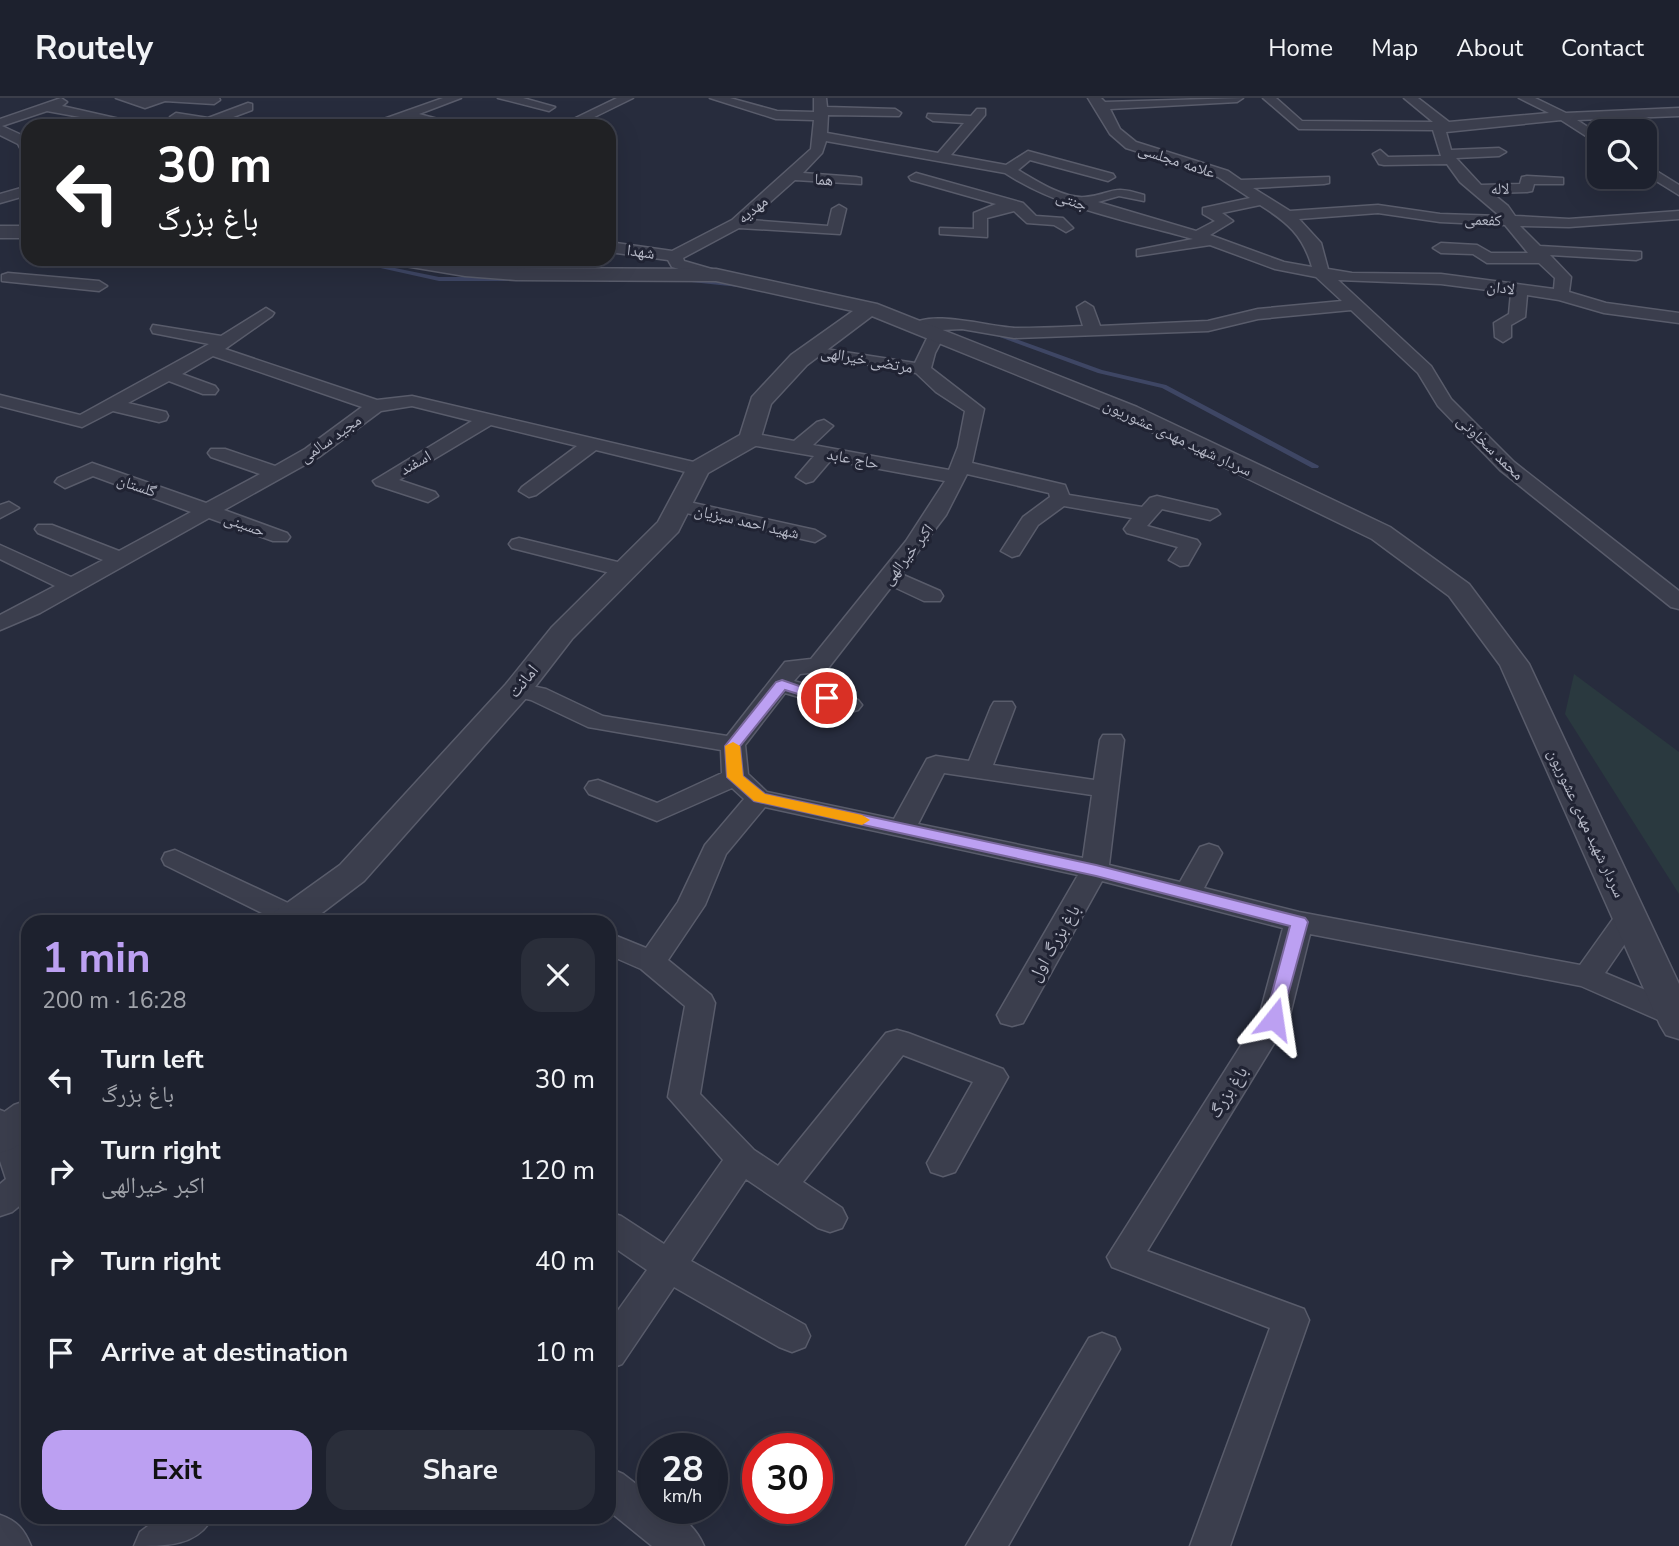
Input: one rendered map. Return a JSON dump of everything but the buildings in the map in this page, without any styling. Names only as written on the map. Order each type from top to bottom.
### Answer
[{"type":"street","points":[[0,123],[72,98]]},
{"type":"street","points":[[122,98],[145,104],[161,98]]},
{"type":"street","points":[[168,98],[214,100]]},
{"type":"street","points":[[392,119],[455,98]]},
{"type":"street","points":[[505,98],[549,107]]},
{"type":"street","points":[[580,119],[627,98]]},
{"type":"street","points":[[716,98],[776,115],[821,108],[895,113]]},
{"type":"street","points":[[1098,102],[1237,98]]},
{"type":"street","points":[[1269,98],[1299,125],[1446,126],[1559,117],[1679,112]]},
{"type":"street","points":[[1410,98],[1446,126]]},
{"type":"street","points":[[1525,98],[1555,111],[1559,117],[1587,133]]},
{"type":"street","name":"علامه مجلسی","points":[[1098,102],[1115,131],[1131,145],[1223,174],[1287,216],[1313,243],[1322,274]]},
{"type":"street","points":[[47,107],[111,119]]},
{"type":"street","points":[[217,119],[248,107]]},
{"type":"street","name":"مهدیه","points":[[674,256],[737,223],[792,176],[817,150],[821,136],[821,108]]},
{"type":"street","points":[[1398,110],[1425,110]]},
{"type":"street","points":[[171,119],[190,111]]},
{"type":"street","points":[[405,115],[424,119]]},
{"type":"street","points":[[933,117],[977,116],[943,156]]},
{"type":"street","points":[[838,139],[846,130],[845,124]]},
{"type":"street","points":[[1446,126],[1439,131],[1448,157],[1476,189],[1512,220],[1517,232],[1563,277],[1562,295]]},
{"type":"street","points":[[838,139],[876,129]]},
{"type":"street","points":[[0,130],[21,140]]},
{"type":"street","name":"جنتی","points":[[821,136],[1009,170],[1034,186],[1052,193],[1164,225],[1281,266],[1322,274]]},
{"type":"street","points":[[1380,154],[1384,161],[1499,152]]},
{"type":"street","points":[[1009,170],[1028,155],[1108,177]]},
{"type":"street","name":"هما","points":[[792,176],[856,181]]},
{"type":"street","points":[[1657,176],[1679,191]]},
{"type":"street","points":[[916,177],[1018,206],[1032,220],[1058,221],[1066,228]]},
{"type":"street","points":[[1240,184],[1324,180]]},
{"type":"street","name":"لاله","points":[[1476,189],[1527,188],[1527,180],[1558,181]]},
{"type":"street","points":[[936,199],[962,190]]},
{"type":"street","points":[[0,199],[21,192]]},
{"type":"street","points":[[1083,202],[1119,192],[1139,198]]},
{"type":"street","points":[[945,231],[982,234],[979,216],[998,208],[1018,206],[1052,193]]},
{"type":"street","points":[[1142,253],[1204,238],[1226,220],[1208,211],[1262,200]]},
{"type":"street","points":[[737,223],[835,231],[839,209]]},
{"type":"street","name":"کفعمی","points":[[1287,216],[1358,209],[1397,216],[1569,223],[1679,215]]},
{"type":"street","points":[[1657,216],[1679,231]]},
{"type":"street","points":[[1128,234],[1164,225]]},
{"type":"street","points":[[0,232],[21,232]]},
{"type":"street","name":"شهدا","points":[[616,248],[674,256]]},
{"type":"street","points":[[1441,248],[1477,250],[1487,258],[1539,254],[1636,255]]},
{"type":"street","points":[[674,256],[678,264],[716,275]]},
{"type":"street","points":[[4,281],[22,266]]},
{"type":"street","name":"سردار شهید مهدی عشوریون","points":[[441,266],[516,274],[716,275],[870,309],[1129,412],[1381,533],[1459,590],[1514,664],[1677,1020]]},
{"type":"street","name":"لادان","points":[[1322,274],[1352,278],[1441,279],[1520,289],[1562,295],[1604,308],[1678,320]]},
{"type":"street","name":"محمد سخاوتی","points":[[1322,274],[1425,370],[1444,402],[1507,466],[1679,602]]},
{"type":"street","points":[[4,281],[99,286]]},
{"type":"street","points":[[1503,337],[1502,323],[1517,317],[1520,289]]},
{"type":"street","points":[[922,369],[926,352],[925,330],[962,324],[1014,333],[1208,326],[1258,314],[1355,305]]},
{"type":"street","points":[[1084,307],[1093,331]]},
{"type":"street","points":[[376,406],[412,401],[698,469],[751,439],[760,402],[812,350],[870,309]]},
{"type":"street","points":[[0,400],[82,421],[217,346],[266,313]]},
{"type":"street","name":"مجید سالمی","points":[[159,328],[217,346],[376,406]]},
{"type":"street","name":"مرتضی خیرالهی","points":[[812,350],[922,369]]},
{"type":"street","name":"اکبر خیرالهی","points":[[733,746],[782,685],[793,667],[818,666],[836,639],[929,530],[972,440],[975,409],[942,388],[922,369]]},
{"type":"street","points":[[167,374],[209,390]]},
{"type":"street","points":[[110,405],[159,416]]},
{"type":"street","name":"مجید سالمی","points":[[0,623],[121,560],[312,453],[376,406]]},
{"type":"street","name":"اسفند","points":[[428,496],[383,481],[488,419]]},
{"type":"street","points":[[798,448],[824,426]]},
{"type":"street","name":"حاج عابد","points":[[751,439],[1058,489],[1060,499]]},
{"type":"street","points":[[529,491],[592,444]]},
{"type":"street","points":[[219,453],[277,473]]},
{"type":"street","points":[[806,477],[827,453]]},
{"type":"street","name":"گلستان","points":[[65,482],[92,469],[210,511]]},
{"type":"street","name":"امانت","points":[[296,915],[352,873],[517,690],[562,633],[670,526],[698,469]]},
{"type":"street","points":[[1012,551],[1031,521],[1060,499],[1144,514]]},
{"type":"street","points":[[1180,560],[1190,544],[1134,529],[1144,514],[1157,502],[1210,514]]},
{"type":"street","name":"شهید احمد سبزیان","points":[[680,506],[815,537]]},
{"type":"street","name":"حسینی","points":[[210,511],[280,537]]},
{"type":"street","points":[[45,529],[121,560]]},
{"type":"street","points":[[519,544],[626,571]]},
{"type":"street","points":[[0,551],[72,586]]},
{"type":"street","points":[[890,577],[932,596]]},
{"type":"street","points":[[782,685],[850,705]]},
{"type":"street","points":[[517,690],[538,694],[597,722],[733,746],[735,777],[760,798],[1096,870],[1299,922],[1587,977],[1677,1020]]},
{"type":"street","points":[[978,770],[1003,707]]},
{"type":"street","points":[[1096,870],[1111,740]]},
{"type":"street","points":[[902,829],[936,764],[1104,789]]},
{"type":"street","points":[[598,788],[657,813],[735,777]]},
{"type":"street","points":[[651,962],[691,905],[714,851],[760,798]]},
{"type":"street","points":[[1187,894],[1209,853]]},
{"type":"street","points":[[175,859],[280,915]]},
{"type":"street","name":"باغ بزرگ اول","points":[[1012,1015],[1096,870]]},
{"type":"street","points":[[1587,977],[1630,916]]},
{"type":"street","name":"باغ بزرگ","points":[[1210,1546],[1291,1320],[1124,1256],[1274,1019],[1299,922]]},
{"type":"street","points":[[616,946],[651,962],[700,1003],[684,1097],[742,1160],[830,1218]]},
{"type":"street","points":[[781,1186],[897,1041],[992,1077],[943,1163]]},
{"type":"street","points":[[9,1127],[17,1191]]},
{"type":"street","points":[[616,1343],[742,1160]]},
{"type":"street","points":[[616,1231],[669,1265],[792,1336]]},
{"type":"street","points":[[986,1546],[1102,1349]]},
{"type":"street","points":[[616,1493],[684,1546]]},
{"type":"street","points":[[154,1546],[184,1524]]},
{"type":"street","points":[[0,1534],[11,1546]]},
{"type":"shaded area","points":[[1574,674],[1679,752],[1679,894],[1565,714]]},
{"type":"waterway","points":[[377,266],[439,279],[515,279]]},
{"type":"waterway","points":[[684,280],[739,285]]},
{"type":"waterway","points":[[991,332],[1100,372],[1164,386],[1315,466]]},
{"type":"slow traffic","points":[[733,746],[735,777],[760,798],[862,820]]},
{"type":"route","points":[[827,698],[782,685],[733,746],[735,777],[760,798],[1096,870],[1299,922],[1274,1019]]}]
